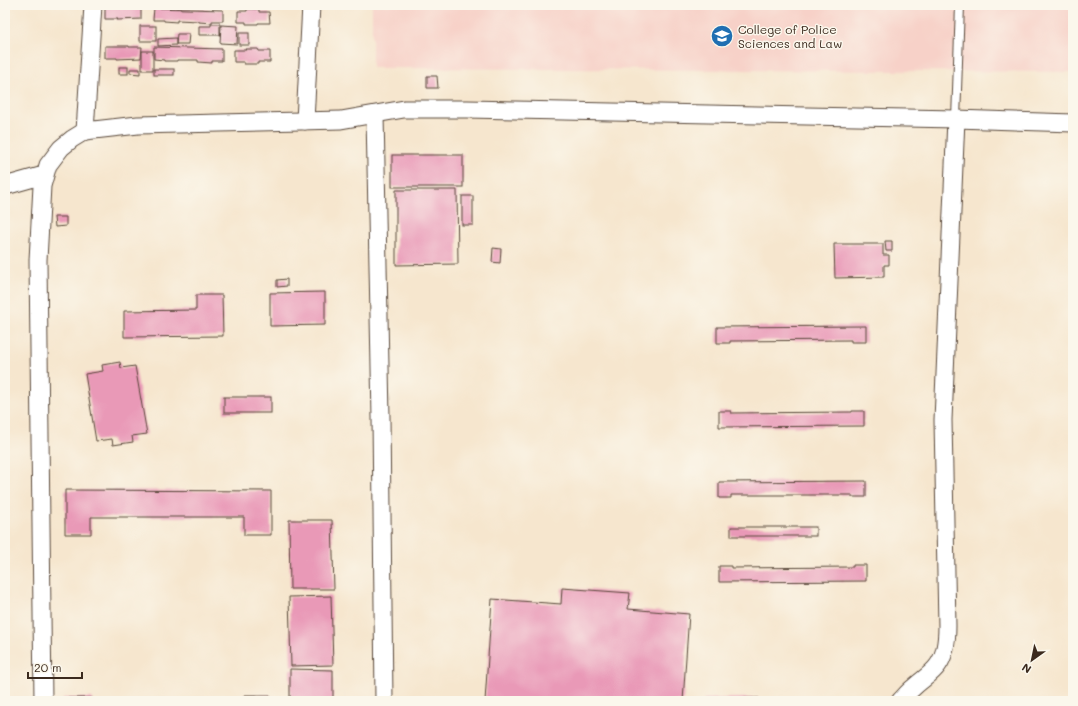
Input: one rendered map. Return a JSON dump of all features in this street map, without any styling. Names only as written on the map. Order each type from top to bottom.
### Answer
[{"type":"street","points":[[85,131],[93,5]]},
{"type":"street","points":[[306,121],[311,5]]},
{"type":"street","points":[[43,701],[38,260],[42,186],[48,165],[61,148],[85,131],[138,125],[341,120],[404,109],[956,119],[1073,123]]},
{"type":"street","points":[[375,115],[381,409],[384,701]]},
{"type":"street","points":[[900,701],[933,672],[943,655],[946,641],[947,626],[943,420],[956,119]]},
{"type":"street","points":[[5,186],[44,175]]},
{"type":"lane","points":[[956,119],[960,5]]},
{"type":"shaded area","name":"College of Police Sciences and Law","points":[[372,5],[1073,5],[1073,72],[372,68]]},
{"type":"building","points":[[177,5],[202,5],[202,7],[177,7]]},
{"type":"building","points":[[105,6],[141,6],[141,19],[105,19]]},
{"type":"building","points":[[154,8],[223,10],[223,21],[212,21],[212,23],[199,21],[177,20],[177,22],[153,20]]},
{"type":"building","points":[[247,9],[259,9],[259,12],[269,12],[270,23],[246,24],[246,22],[238,22],[238,11],[247,11]]},
{"type":"building","points":[[211,24],[220,24],[220,35],[199,35],[199,26],[211,26]]},
{"type":"building","points":[[221,25],[238,26],[237,44],[220,43]]},
{"type":"building","points":[[140,26],[156,26],[156,41],[140,41]]},
{"type":"building","points":[[239,33],[249,33],[249,45],[239,45]]},
{"type":"building","points":[[177,34],[189,34],[188,44],[176,44]]},
{"type":"building","points":[[176,38],[176,45],[158,46],[158,39]]},
{"type":"building","points":[[105,46],[142,47],[141,58],[105,58]]},
{"type":"building","points":[[154,47],[222,49],[222,61],[212,61],[212,63],[198,62],[198,60],[164,61],[154,59]]},
{"type":"building","points":[[245,49],[270,51],[270,62],[244,64],[244,62],[234,62],[234,50],[246,50]]},
{"type":"building","points":[[142,51],[153,51],[153,70],[142,70]]},
{"type":"building","points":[[119,67],[128,67],[128,74],[119,74]]},
{"type":"building","points":[[130,69],[140,69],[140,74],[130,73]]},
{"type":"building","points":[[154,69],[174,69],[174,75],[154,75]]},
{"type":"building","points":[[427,76],[437,76],[438,88],[427,88]]},
{"type":"building","points":[[392,155],[463,155],[463,187],[392,187]]},
{"type":"building","points":[[396,190],[457,190],[458,264],[396,265]]},
{"type":"building","points":[[462,196],[473,196],[473,225],[462,225]]},
{"type":"building","points":[[54,217],[66,217],[66,226],[55,227]]},
{"type":"building","points":[[885,241],[892,241],[892,251],[886,251]]},
{"type":"building","points":[[834,244],[883,244],[883,255],[889,255],[889,265],[884,265],[884,277],[835,278]]},
{"type":"building","points":[[493,248],[501,249],[500,263],[492,262]]},
{"type":"building","points":[[287,279],[287,286],[277,287],[277,280]]},
{"type":"building","points":[[325,292],[325,325],[270,326],[270,293]]},
{"type":"building","points":[[196,295],[222,295],[223,336],[124,337],[124,311],[196,310]]},
{"type":"building","points":[[866,326],[866,342],[851,342],[851,340],[730,341],[730,343],[717,343],[717,327]]},
{"type":"building","points":[[120,362],[121,368],[135,366],[147,434],[132,436],[133,442],[113,445],[112,439],[96,441],[85,374],[103,371],[102,365]]},
{"type":"building","points":[[224,397],[271,397],[271,413],[224,413]]},
{"type":"building","points":[[719,411],[731,411],[731,413],[864,411],[864,426],[719,427]]},
{"type":"building","points":[[866,481],[866,497],[852,497],[852,495],[731,495],[731,498],[719,498],[719,482]]},
{"type":"building","points":[[65,490],[271,491],[271,535],[244,535],[244,517],[91,517],[91,534],[65,534]]},
{"type":"building","points":[[289,520],[332,520],[334,589],[290,589]]},
{"type":"building","points":[[731,527],[816,527],[816,536],[731,536]]},
{"type":"building","points":[[853,565],[866,565],[866,581],[719,582],[719,566],[731,566],[731,568],[853,567]]},
{"type":"building","points":[[562,588],[630,593],[628,609],[689,614],[683,701],[485,701],[492,599],[561,604]]},
{"type":"building","points":[[331,596],[333,665],[291,666],[289,597]]},
{"type":"building","points":[[290,669],[333,670],[333,701],[290,701]]},
{"type":"building","points":[[244,695],[270,695],[271,701],[244,701]]},
{"type":"building","points":[[63,698],[92,698],[92,701],[63,701]]},
{"type":"building","points":[[759,698],[759,701],[704,701],[704,699]]},
{"type":"place","name":"College of Police Sciences and Law","points":[[722,36]]}]
